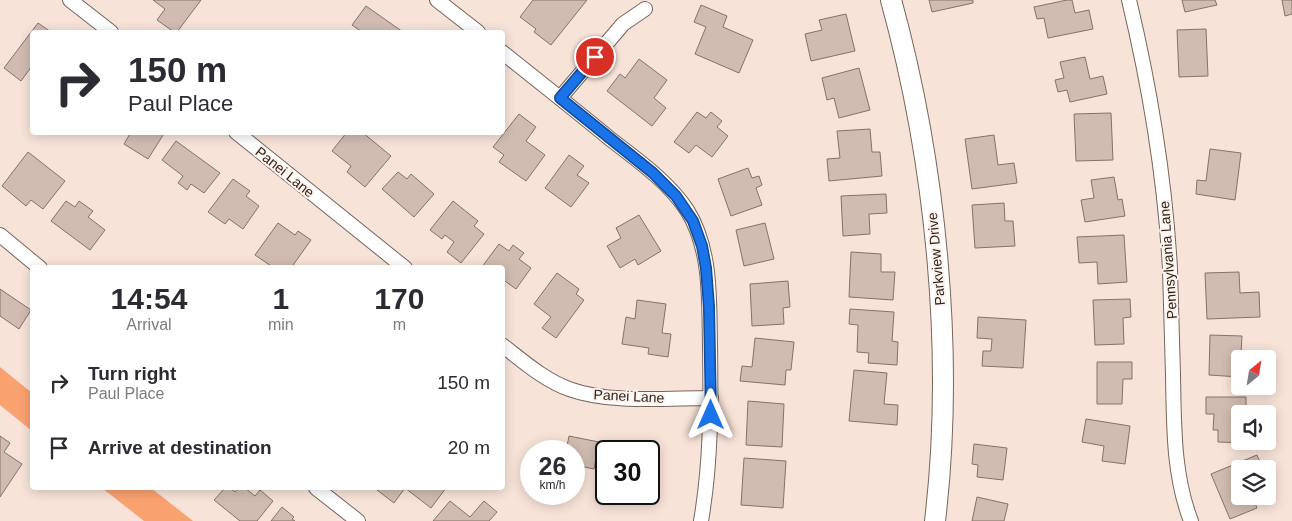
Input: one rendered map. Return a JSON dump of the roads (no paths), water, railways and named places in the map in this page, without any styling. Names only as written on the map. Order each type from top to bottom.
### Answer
[{"type":"street","points":[[70,0],[108,30]]},
{"type":"street","points":[[437,0],[475,30]]},
{"type":"street","name":"Parkview Drive","points":[[891,0],[917,113],[935,242],[942,327],[942,409],[935,521]]},
{"type":"street","name":"Pennsylvania Lane","points":[[1129,0],[1148,88],[1161,174],[1170,276],[1173,417],[1176,453],[1180,487],[1191,521]]},
{"type":"street","points":[[560,98],[623,24],[645,9]]},
{"type":"street","points":[[505,54],[653,173],[676,196],[693,221],[702,246],[709,307],[711,398],[707,478],[702,521]]},
{"type":"street","name":"Panei Lane","points":[[240,135],[401,265]]},
{"type":"street","points":[[0,235],[36,265]]},
{"type":"street","name":"Panei Lane","points":[[505,347],[543,376],[569,389],[585,393],[617,398],[711,398]]},
{"type":"street","points":[[319,490],[358,521]]}]
